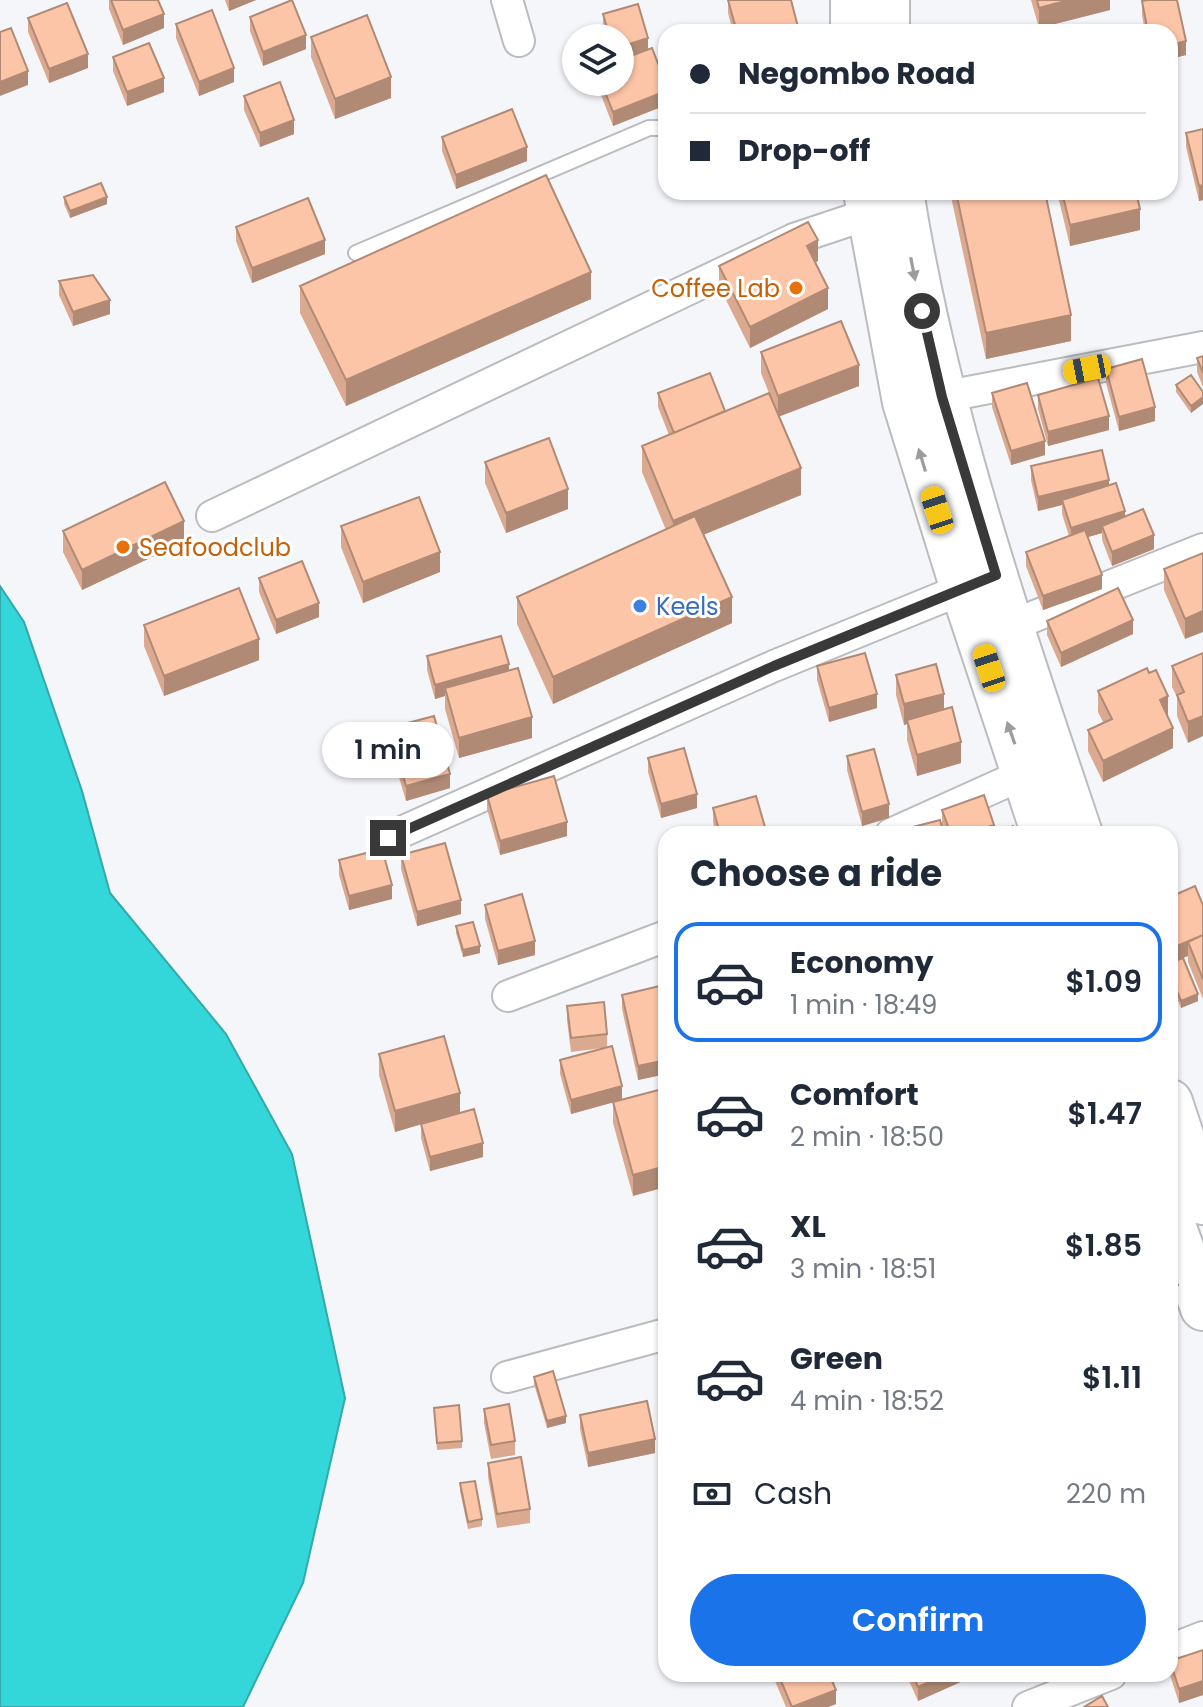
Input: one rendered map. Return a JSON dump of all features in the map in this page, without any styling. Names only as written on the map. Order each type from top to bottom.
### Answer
[{"type":"highway","points":[[853,0],[853,24]]},
{"type":"highway","points":[[887,0],[887,24]]},
{"type":"highway","points":[[878,200],[905,402],[980,582],[1010,626],[1077,826]]},
{"type":"highway","points":[[879,200],[911,257],[980,582],[1024,774],[1041,826]]},
{"type":"highway","points":[[1178,1126],[1203,1202]]},
{"type":"highway","points":[[1178,1239],[1203,1308]]},
{"type":"street","points":[[507,0],[519,41]]},
{"type":"street","points":[[212,516],[876,200]]},
{"type":"street","points":[[942,397],[1203,347]]},
{"type":"street","points":[[1010,626],[1203,549]]},
{"type":"street","points":[[388,838],[774,666],[980,582]]},
{"type":"street","points":[[909,826],[1024,774]]},
{"type":"street","points":[[508,996],[658,939]]},
{"type":"street","points":[[507,1377],[658,1336]]},
{"type":"street","points":[[1178,1647],[1203,1637]]},
{"type":"street","points":[[1028,1707],[1091,1682]]},
{"type":"lane","points":[[356,253],[649,128],[658,128]]},
{"type":"water","points":[[0,586],[24,622],[82,791],[110,893],[226,1034],[292,1154],[345,1398],[303,1583],[243,1707],[0,1707]]},
{"type":"building","points":[[111,0],[158,0],[164,14],[123,30]]},
{"type":"building","points":[[292,0],[306,35],[263,52],[250,17]]},
{"type":"building","points":[[728,0],[791,0],[797,24],[735,24]]},
{"type":"building","points":[[1037,0],[1069,0],[1039,8]]},
{"type":"building","points":[[1177,0],[1186,41],[1178,43],[1178,24],[1146,24],[1142,1]]},
{"type":"building","points":[[67,3],[88,54],[49,69],[28,18]]},
{"type":"building","points":[[638,4],[648,38],[634,42],[634,24],[606,24],[603,14]]},
{"type":"building","points":[[212,10],[234,68],[199,82],[176,24]]},
{"type":"building","points":[[367,15],[391,77],[335,99],[311,37]]},
{"type":"building","points":[[11,28],[28,71],[0,82],[0,32]]},
{"type":"building","points":[[149,43],[164,78],[127,92],[113,57]]},
{"type":"building","points":[[652,48],[658,63],[658,94],[613,112],[607,96],[634,96],[634,55]]},
{"type":"building","points":[[280,82],[294,120],[260,133],[244,96]]},
{"type":"building","points":[[512,109],[527,147],[456,175],[442,137]]},
{"type":"building","points":[[1203,129],[1203,185],[1199,186],[1186,133]]},
{"type":"building","points":[[546,175],[591,272],[346,380],[300,286]]},
{"type":"building","points":[[101,183],[107,197],[70,211],[64,197]]},
{"type":"building","points":[[308,198],[325,240],[252,268],[236,227]]},
{"type":"building","points":[[958,200],[1047,200],[1071,315],[986,333]]},
{"type":"building","points":[[1064,200],[1138,200],[1140,209],[1070,225]]},
{"type":"building","points":[[808,222],[818,240],[807,246],[828,288],[750,327],[719,266]]},
{"type":"building","points":[[93,275],[110,300],[73,312],[59,281]]},
{"type":"building","points":[[841,321],[859,365],[778,396],[761,352]]},
{"type":"building","points":[[1203,356],[1203,373],[1197,358]]},
{"type":"building","points":[[1142,359],[1155,407],[1119,417],[1106,369]]},
{"type":"building","points":[[710,373],[725,411],[674,433],[658,393]]},
{"type":"building","points":[[1191,375],[1203,397],[1191,406],[1176,385]]},
{"type":"building","points":[[1098,378],[1109,416],[1048,432],[1038,395]]},
{"type":"building","points":[[1027,383],[1045,441],[1011,451],[992,393]]},
{"type":"building","points":[[769,393],[801,468],[673,521],[642,446]]},
{"type":"building","points":[[549,438],[568,489],[506,513],[485,462]]},
{"type":"building","points":[[1102,450],[1109,480],[1038,497],[1031,466]]},
{"type":"building","points":[[165,482],[184,521],[82,570],[63,531]]},
{"type":"building","points":[[1116,483],[1125,511],[1071,528],[1062,500]]},
{"type":"building","points":[[419,497],[440,552],[363,582],[341,526]]},
{"type":"building","points":[[1143,509],[1154,535],[1112,552],[1102,526]]},
{"type":"building","points":[[695,516],[732,597],[553,677],[517,597]]},
{"type":"building","points":[[1085,530],[1102,575],[1043,596],[1026,552]]},
{"type":"building","points":[[1203,553],[1203,611],[1185,619],[1164,569]]},
{"type":"building","points":[[302,561],[319,603],[276,620],[259,578]]},
{"type":"building","points":[[239,588],[259,639],[164,676],[144,625]]},
{"type":"building","points":[[1118,588],[1133,620],[1061,653],[1047,621]]},
{"type":"building","points":[[501,636],[509,664],[435,685],[427,656]]},
{"type":"building","points":[[865,653],[877,694],[829,708],[817,666]]},
{"type":"building","points":[[1203,653],[1203,716],[1188,722],[1177,695],[1184,692],[1172,666]]},
{"type":"building","points":[[936,664],[944,694],[904,704],[896,675]]},
{"type":"building","points":[[518,668],[532,717],[459,738],[445,688]]},
{"type":"building","points":[[1147,668],[1149,673],[1156,670],[1168,696],[1160,700],[1173,728],[1103,761],[1088,730],[1112,719],[1098,691]]},
{"type":"building","points":[[952,707],[961,742],[917,755],[907,720]]},
{"type":"building","points":[[434,716],[450,774],[406,786],[389,728]]},
{"type":"building","points":[[684,748],[697,794],[661,804],[648,758]]},
{"type":"building","points":[[874,749],[889,804],[862,812],[847,756]]},
{"type":"building","points":[[554,776],[567,822],[500,841],[487,795]]},
{"type":"building","points":[[984,795],[994,825],[948,826],[942,810]]},
{"type":"building","points":[[756,796],[765,826],[718,826],[713,808]]},
{"type":"building","points":[[940,820],[942,826],[917,826]]},
{"type":"building","points":[[445,843],[461,900],[417,912],[401,855]]},
{"type":"building","points":[[382,849],[392,885],[349,896],[339,860]]},
{"type":"building","points":[[1195,886],[1203,905],[1203,935],[1178,946],[1178,893]]},
{"type":"building","points":[[522,894],[535,941],[498,951],[485,905]]},
{"type":"building","points":[[473,922],[480,946],[463,950],[456,926]]},
{"type":"building","points":[[1203,935],[1203,979],[1188,942]]},
{"type":"building","points":[[1183,958],[1198,994],[1181,1001],[1178,994],[1178,960]]},
{"type":"building","points":[[658,986],[658,1062],[638,1066],[622,995]]},
{"type":"building","points":[[604,1002],[607,1034],[571,1038],[567,1006]]},
{"type":"building","points":[[444,1036],[460,1093],[395,1111],[379,1054]]},
{"type":"building","points":[[612,1046],[622,1086],[571,1100],[560,1060]]},
{"type":"building","points":[[658,1090],[658,1168],[633,1175],[613,1102]]},
{"type":"building","points":[[474,1109],[483,1143],[430,1157],[421,1124]]},
{"type":"building","points":[[553,1371],[566,1416],[547,1421],[534,1377]]},
{"type":"building","points":[[647,1401],[655,1439],[588,1453],[580,1415]]},
{"type":"building","points":[[509,1404],[515,1441],[491,1445],[484,1409]]},
{"type":"building","points":[[459,1405],[462,1441],[437,1443],[434,1408]]},
{"type":"building","points":[[521,1457],[530,1509],[497,1514],[488,1463]]},
{"type":"building","points":[[475,1481],[482,1519],[468,1522],[460,1483]]},
{"type":"building","points":[[1203,1650],[1203,1681],[1179,1689],[1178,1658]]},
{"type":"building","points":[[781,1682],[832,1682],[836,1690],[792,1707]]},
{"type":"building","points":[[1102,1696],[1108,1707],[1084,1707]]},
{"type":"place","name":"Coffee Lab","points":[[796,288]]},
{"type":"place","name":"Seafoodclub","points":[[123,547]]},
{"type":"place","name":"Keels","points":[[640,606]]},
{"type":"route","points":[[388,838],[774,666],[996,575],[942,397],[922,311]]}]
